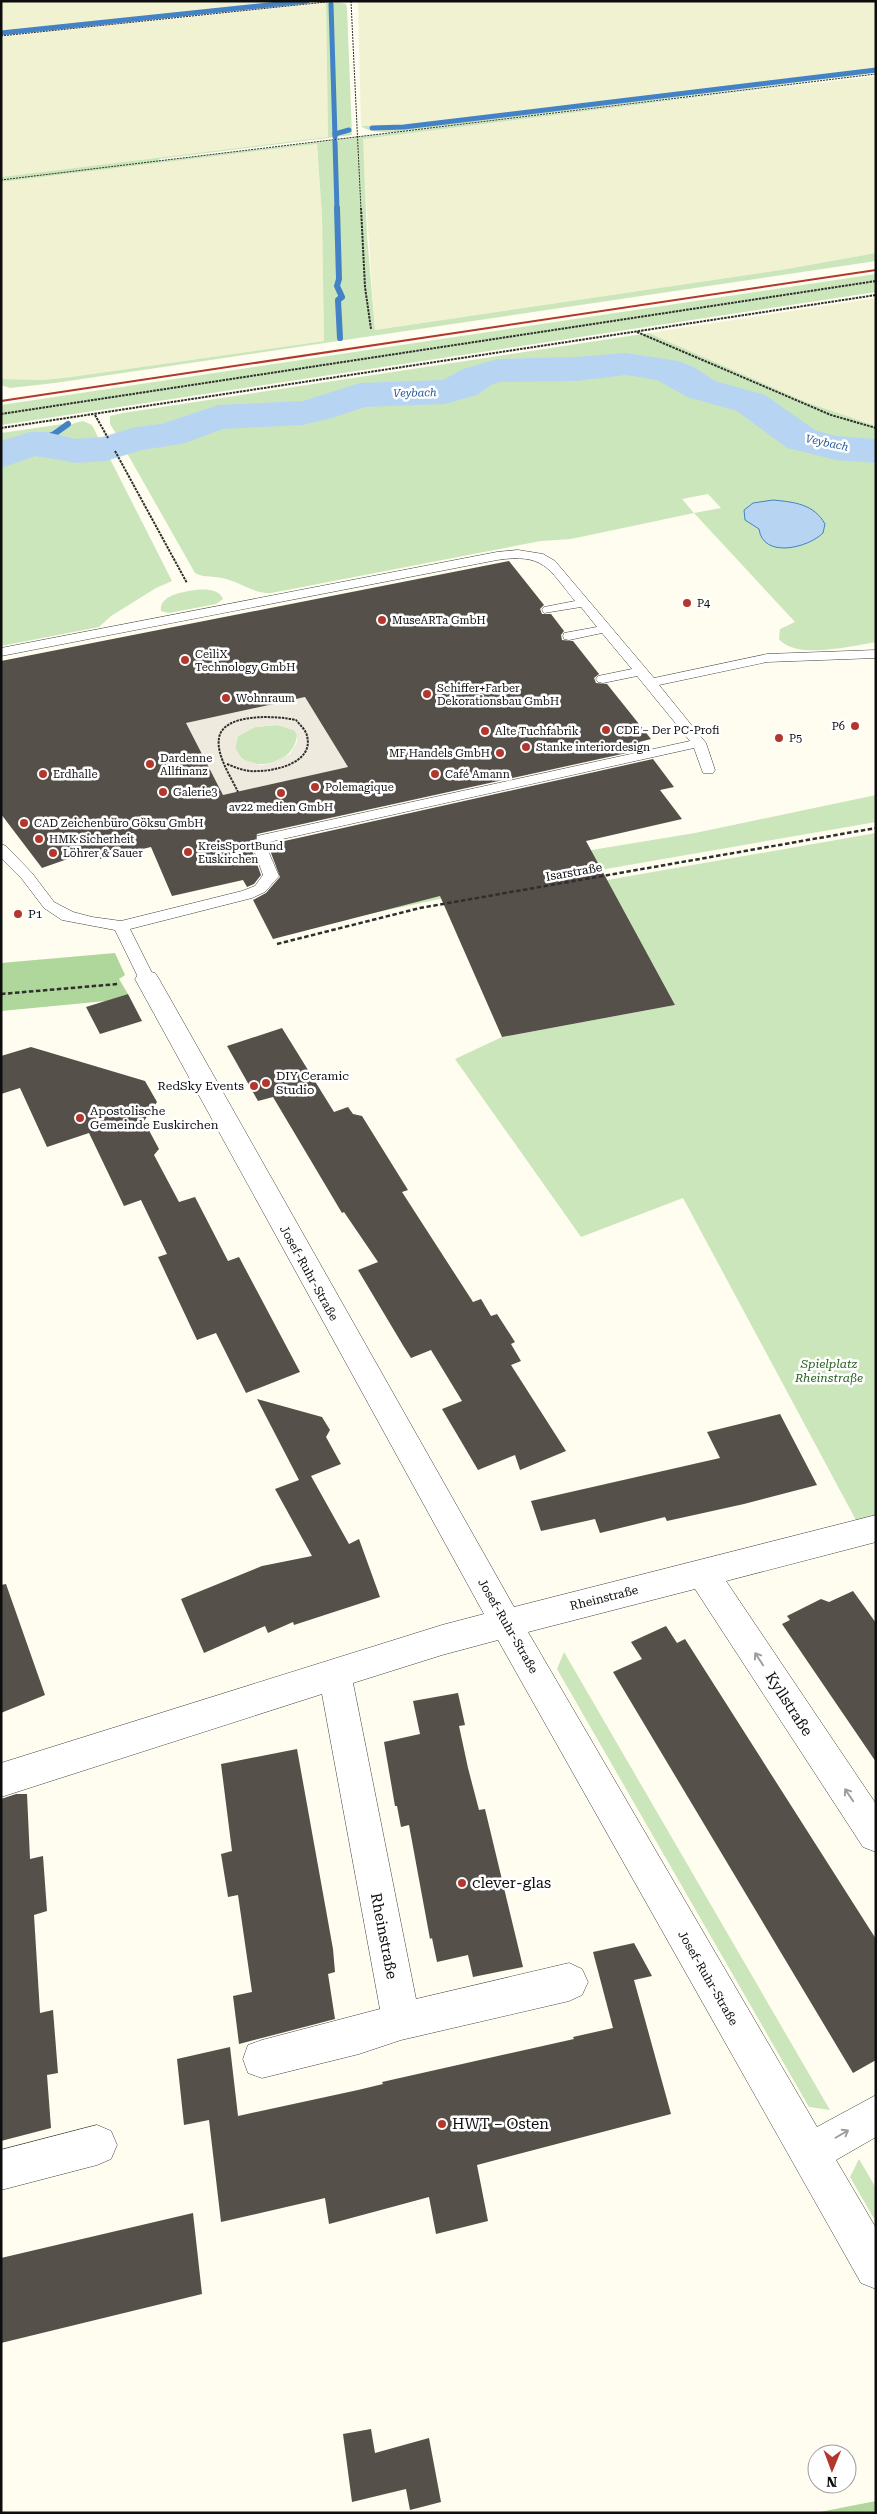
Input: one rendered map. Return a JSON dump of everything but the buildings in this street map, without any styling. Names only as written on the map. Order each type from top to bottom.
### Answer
[{"type":"street","name":"Josef-Ruhr-Straße","points":[[136,981],[876,2268]]},
{"type":"street","name":"Rheinstraße","points":[[1,1780],[442,1640],[876,1528]]},
{"type":"street","name":"Kyllstraße","points":[[703,1573],[876,1836]]},
{"type":"street","name":"Rheinstraße","points":[[335,1674],[400,2021]]},
{"type":"street","points":[[262,2059],[359,2035],[400,2021],[569,1982]]},
{"type":"street","points":[[809,2154],[876,2115]]},
{"type":"street","points":[[1,2170],[97,2145]]},
{"type":"lane","points":[[1,652],[516,554],[542,558],[584,603],[699,743],[708,770]]},
{"type":"lane","points":[[548,610],[584,603]]},
{"type":"lane","points":[[568,636],[605,628]]},
{"type":"lane","points":[[650,683],[767,658],[876,654]]},
{"type":"lane","points":[[603,679],[641,671]]},
{"type":"lane","points":[[1,848],[27,876],[49,905],[68,916],[121,926],[247,895],[260,889],[271,876],[262,852],[262,839],[699,743]]},
{"type":"lane","points":[[121,926],[136,981]]},
{"type":"path","points":[[1,36],[336,1]]},
{"type":"path","points":[[351,1],[365,287],[371,329]]},
{"type":"path","points":[[1,180],[876,74]]},
{"type":"path","points":[[1,414],[876,281]]},
{"type":"path","points":[[1,428],[876,295]]},
{"type":"path","points":[[636,331],[831,415],[876,428]]},
{"type":"path","points":[[95,414],[108,438]]},
{"type":"path","points":[[115,451],[187,583]]},
{"type":"path","points":[[226,764],[234,769],[256,773],[285,768],[299,760],[306,752],[308,742],[306,734],[296,720],[285,717],[262,716],[236,722],[222,731],[220,738],[221,754],[238,792]]},
{"type":"path","name":"Isarstraße","points":[[276,944],[420,908],[876,828]]},
{"type":"path","points":[[1,994],[136,981]]},
{"type":"green space","points":[[1,1],[297,1],[1,31]]},
{"type":"green space","points":[[311,1],[1,34],[1,31]]},
{"type":"green space","points":[[364,1],[876,1],[876,69],[405,125],[361,126],[358,3]]},
{"type":"green space","points":[[338,2],[346,4],[347,8],[352,135],[159,159],[160,161],[876,75],[363,139],[367,235],[375,330],[781,270],[876,253],[876,261],[55,383],[10,388],[1,385],[1,379],[43,380],[71,377],[324,341],[322,216],[317,144],[1,182],[1,177],[328,137],[326,3]]},
{"type":"green space","points":[[326,3],[328,137],[1,177],[1,37]]},
{"type":"green space","points":[[876,69],[876,73],[408,131],[376,132],[361,126],[405,125]]},
{"type":"green space","points":[[876,76],[876,253],[781,270],[375,330],[362,139]]},
{"type":"green space","points":[[317,144],[322,216],[324,341],[71,377],[43,380],[1,379],[1,182]]},
{"type":"green space","points":[[876,274],[876,292],[1,425],[1,405]]},
{"type":"green space","points":[[876,298],[876,426],[806,402],[649,333]]},
{"type":"green space","points":[[649,333],[806,402],[876,426],[876,447],[831,443],[797,433],[790,430],[773,412],[757,400],[702,386],[666,365],[653,361],[631,360],[563,366],[503,367],[479,372],[446,388],[373,389],[344,394],[306,408],[224,412],[167,431],[120,440],[110,424],[110,416],[123,413]]},
{"type":"green space","points":[[617,366],[642,368],[675,378],[703,393],[744,403],[776,428],[800,442],[829,449],[876,453],[876,642],[824,650],[798,649],[787,645],[779,639],[780,629],[795,622],[694,513],[571,539],[541,541],[271,593],[258,592],[219,577],[201,576],[195,573],[123,446],[172,436],[228,417],[306,415],[373,395],[442,395],[460,391],[484,377],[508,371],[575,371]],"holes":[[[708,494],[721,508],[694,513],[682,499]]]},
{"type":"green space","points":[[83,421],[92,425],[103,447],[72,448],[41,441],[77,422]]},
{"type":"green space","points":[[63,424],[40,439],[1,452],[1,433]]},
{"type":"green space","points":[[33,447],[78,453],[106,451],[172,581],[156,588],[111,616],[99,627],[1,646],[1,459]]},
{"type":"green space","points":[[195,590],[215,591],[223,599],[216,604],[169,613],[161,611],[161,606],[168,598],[178,593]]},
{"type":"green space","points":[[278,725],[294,730],[297,734],[295,743],[285,756],[270,763],[261,764],[252,763],[241,758],[235,748],[238,736],[255,727]]},
{"type":"green space","points":[[876,795],[876,822],[468,893],[360,916],[446,874],[695,833]]},
{"type":"green space","name":"Spielplatz Rheinstraße","points":[[876,833],[876,1517],[857,1522],[683,1198],[581,1237],[455,1059],[502,1037],[675,1005],[607,880]]},
{"type":"green space","points":[[115,953],[125,975],[119,979],[128,994],[106,1001],[1,1011],[1,963]]},
{"type":"green space","points":[[564,1652],[830,2110],[809,2107],[557,1669]]},
{"type":"green space","points":[[859,2159],[876,2188],[876,2222],[850,2177]]},
{"type":"green space","points":[[876,2501],[876,2513],[815,2513]]},
{"type":"shaded area","points":[[305,697],[348,767],[223,795],[186,723]],"holes":[[[278,725],[294,730],[297,734],[297,742],[290,754],[269,764],[260,765],[242,759],[235,748],[238,736],[255,727]]]},
{"type":"water","points":[[773,500],[796,503],[809,508],[825,524],[823,533],[807,543],[797,546],[787,548],[769,544],[762,538],[759,529],[745,520],[744,510],[753,503]]},
{"type":"waterway","points":[[1,33],[307,1]]},
{"type":"waterway","points":[[331,4],[335,137]]},
{"type":"waterway","points":[[372,128],[404,127],[876,70]]},
{"type":"waterway","points":[[335,134],[349,130]]},
{"type":"waterway","points":[[335,142],[337,210]]},
{"type":"waterway","points":[[337,208],[339,279],[337,286],[342,297],[338,300],[340,338]]},
{"type":"waterway","name":"Veybach","points":[[1,456],[30,444],[46,444],[76,451],[106,449],[136,439],[168,435],[218,417],[303,413],[321,409],[360,395],[445,392],[463,387],[477,377],[498,371],[576,369],[626,364],[664,369],[680,375],[701,389],[751,403],[801,439],[836,448],[876,451]]},
{"type":"waterway","points":[[30,444],[54,434],[68,424]]},
{"type":"railway","points":[[1,401],[876,270]]},
{"type":"place","name":"P4","points":[[687,603]]},
{"type":"place","name":"MuseARTa GmbH","points":[[382,620]]},
{"type":"place","name":"CeiliX Technology GmbH","points":[[185,660]]},
{"type":"place","name":"Schiffer+Farber Dekorationsbau GmbH","points":[[427,694]]},
{"type":"place","name":"Wohnraum","points":[[226,698]]},
{"type":"place","name":"P6","points":[[855,726]]},
{"type":"place","name":"CDE – Der PC-Profi","points":[[606,730]]},
{"type":"place","name":"Alte Tuchfabrik","points":[[485,731]]},
{"type":"place","name":"P5","points":[[779,738]]},
{"type":"place","name":"Stanke interiordesign","points":[[526,747]]},
{"type":"place","name":"MF Handels GmbH","points":[[500,753]]},
{"type":"place","name":"Dardenne Allfinanz","points":[[150,764]]},
{"type":"place","name":"Erdhalle","points":[[43,774]]},
{"type":"place","name":"Café Amann","points":[[435,774]]},
{"type":"place","name":"Polemagique","points":[[315,787]]},
{"type":"place","name":"Galerie3","points":[[163,792]]},
{"type":"place","name":"av22 medien GmbH","points":[[281,793]]},
{"type":"place","name":"CAD Zeichenbüro Göksu GmbH","points":[[24,823]]},
{"type":"place","name":"HMK Sicherheit","points":[[39,839]]},
{"type":"place","name":"KreisSportBund Euskirchen","points":[[188,852]]},
{"type":"place","name":"Löhrer & Sauer","points":[[53,853]]},
{"type":"place","name":"P1","points":[[18,914]]},
{"type":"place","name":"DIY Ceramic Studio","points":[[266,1083]]},
{"type":"place","name":"RedSky Events","points":[[254,1086]]},
{"type":"place","name":"Apostolische Gemeinde Euskirchen","points":[[80,1118]]},
{"type":"place","name":"clever-glas","points":[[462,1883]]},
{"type":"place","name":"HWT – Osten","points":[[442,2124]]}]
